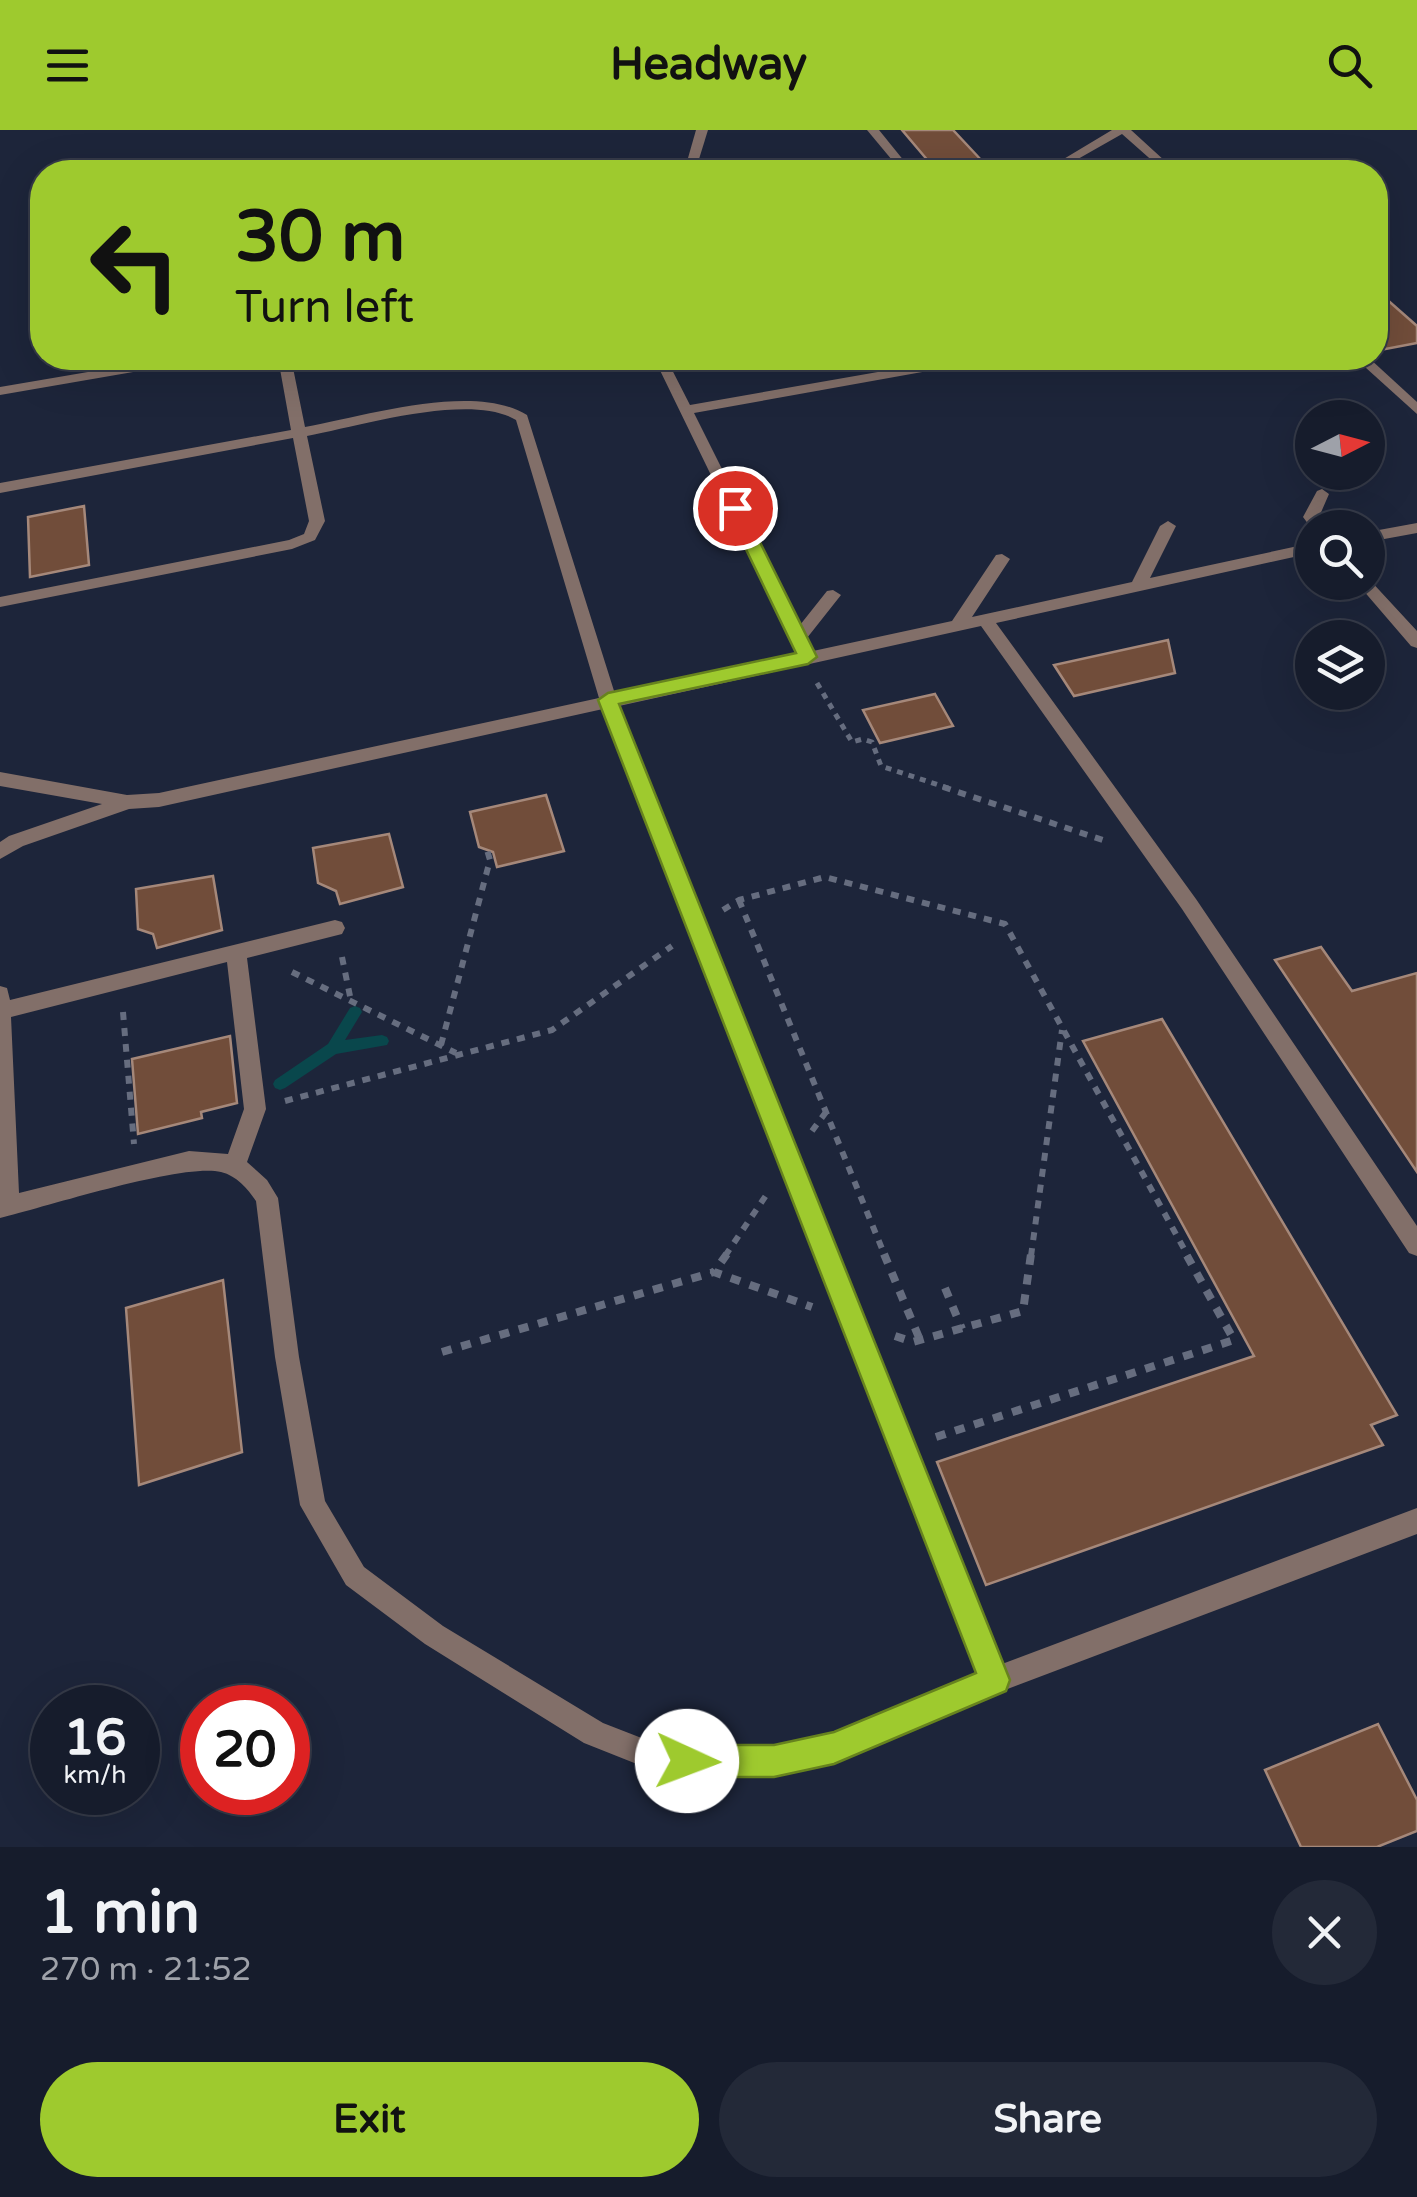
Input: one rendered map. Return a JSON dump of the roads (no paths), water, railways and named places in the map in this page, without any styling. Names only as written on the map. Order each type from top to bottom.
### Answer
[{"type":"lane","points":[[693,160],[702,130]]},
{"type":"lane","points":[[873,130],[898,160]]},
{"type":"lane","points":[[1069,160],[1122,130],[1156,160]]},
{"type":"lane","points":[[0,391],[121,370]]},
{"type":"lane","points":[[0,602],[292,544],[310,537],[316,521],[302,432],[287,370]]},
{"type":"lane","points":[[666,370],[799,638],[805,658]]},
{"type":"lane","points":[[687,410],[911,370]]},
{"type":"lane","points":[[1375,370],[1417,410]]},
{"type":"lane","points":[[0,488],[486,402],[506,406],[522,418],[608,700],[995,1680]]},
{"type":"lane","points":[[1313,510],[1322,494]]},
{"type":"lane","points":[[1138,586],[1168,526]]},
{"type":"lane","points":[[1385,535],[1417,528]]},
{"type":"lane","points":[[0,852],[16,841],[127,802],[196,793],[1295,552]]},
{"type":"lane","points":[[958,625],[1002,559]]},
{"type":"lane","points":[[799,638],[832,596]]},
{"type":"lane","points":[[1380,600],[1417,642]]},
{"type":"lane","points":[[984,618],[1155,857],[1417,1244]]},
{"type":"lane","points":[[0,779],[127,802]]},
{"type":"lane","points":[[1,1011],[335,928]]},
{"type":"lane","points":[[234,1167],[255,1110],[242,951]]},
{"type":"lane","points":[[0,994],[5,1207],[188,1161],[215,1160],[254,1177],[267,1198],[286,1357],[313,1505],[355,1576],[434,1636],[594,1734],[657,1758],[717,1763],[774,1761],[834,1748],[995,1680],[1417,1521]]},
{"type":"waterway","points":[[363,1001],[366,996]]},
{"type":"waterway","points":[[333,1048],[355,1012]]},
{"type":"waterway","points":[[333,1048],[382,1041]]},
{"type":"waterway","points":[[280,1084],[333,1048]]}]
